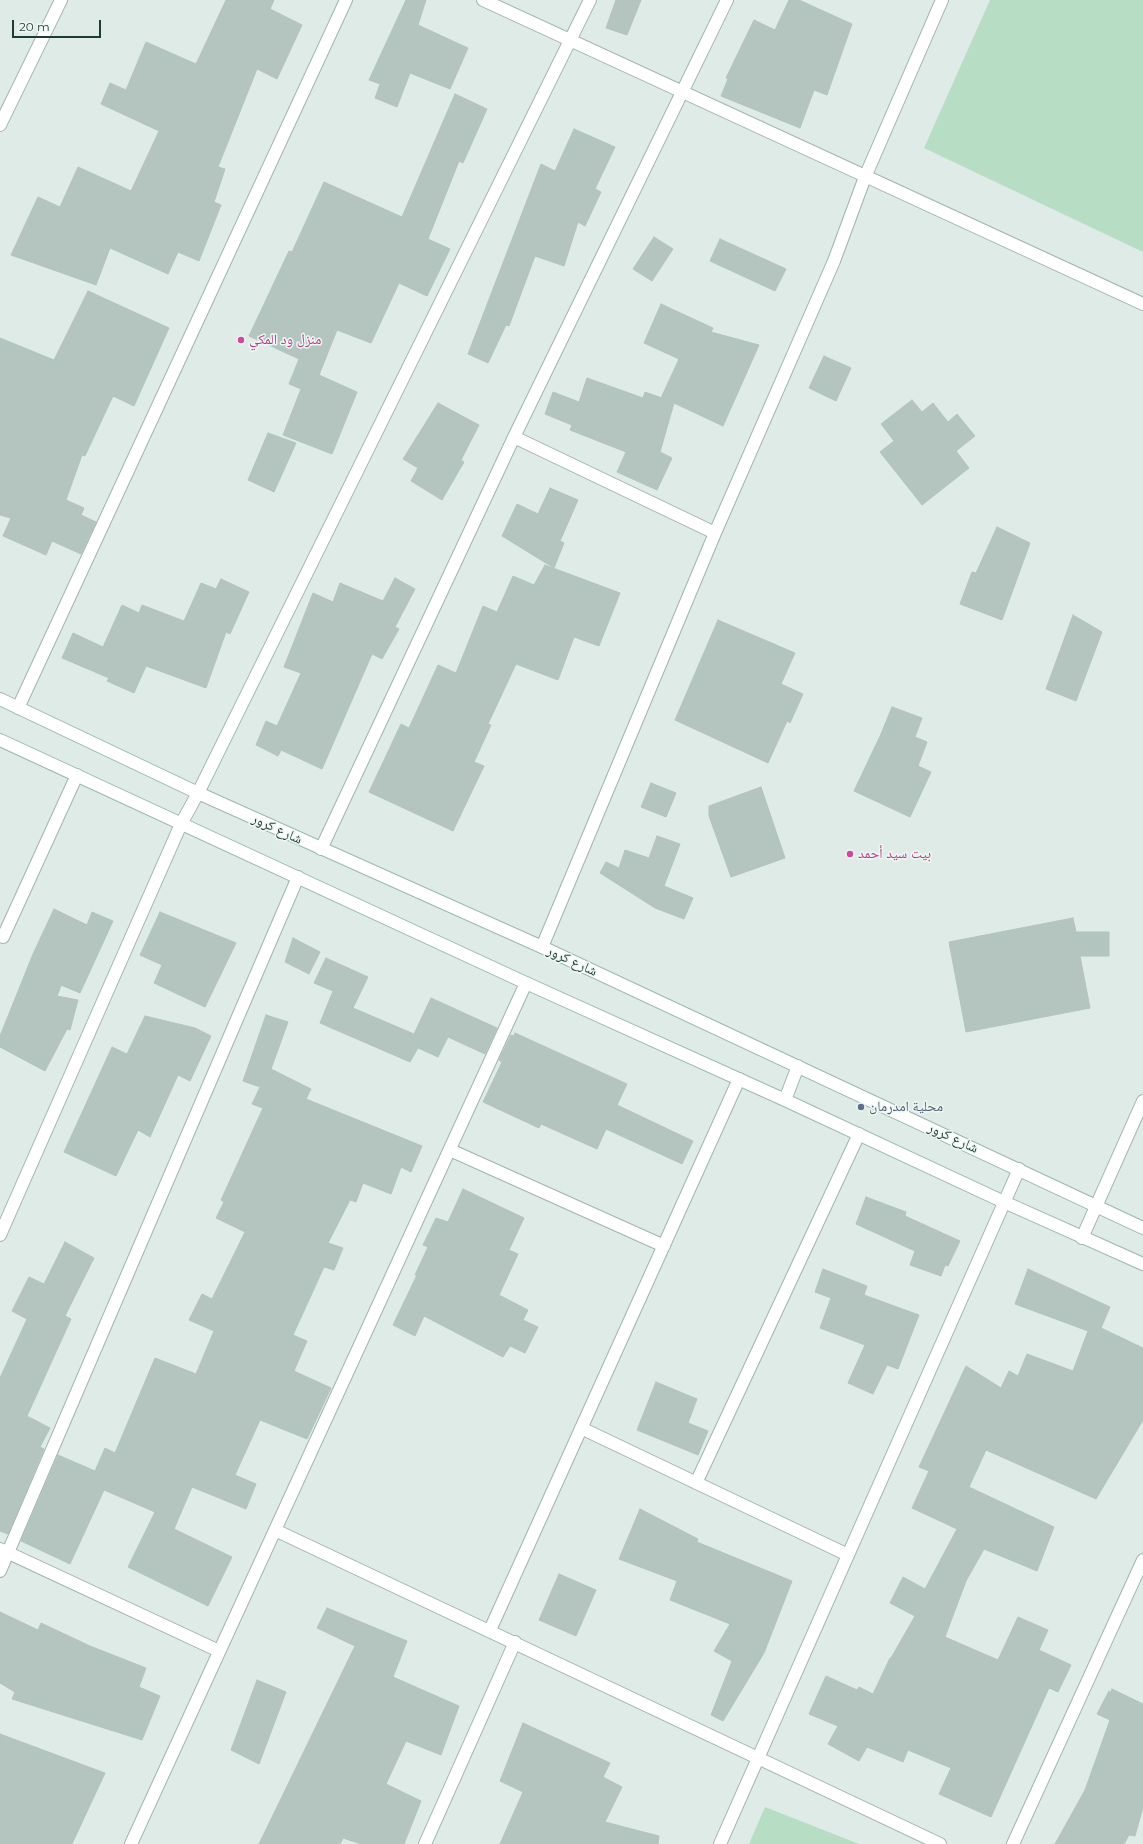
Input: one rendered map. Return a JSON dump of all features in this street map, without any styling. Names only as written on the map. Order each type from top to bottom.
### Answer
[{"type":"street","points":[[0,125],[61,0]]},
{"type":"street","points":[[18,708],[346,0]]},
{"type":"street","points":[[483,0],[681,93],[1143,304]]},
{"type":"street","points":[[0,1235],[181,824],[198,793],[590,0]]},
{"type":"street","points":[[321,849],[514,437],[727,0]]},
{"type":"street","points":[[542,947],[715,533],[834,261],[865,177],[942,0]]},
{"type":"street","points":[[514,437],[715,533]]},
{"type":"street","name":"شارع كرور","points":[[0,699],[198,793],[542,947],[1143,1228]]},
{"type":"street","points":[[0,740],[526,983],[859,1134],[1082,1238],[1143,1264]]},
{"type":"street","points":[[1,938],[77,775]]},
{"type":"street","points":[[0,1571],[4,1551],[298,877]]},
{"type":"street","points":[[131,1844],[526,983]]},
{"type":"street","points":[[785,1100],[798,1066]]},
{"type":"street","points":[[490,1630],[739,1079]]},
{"type":"street","points":[[1082,1238],[1143,1101]]},
{"type":"street","points":[[696,1483],[859,1134]]},
{"type":"street","points":[[450,1150],[664,1246]]},
{"type":"street","points":[[720,1844],[1019,1169]]},
{"type":"street","points":[[581,1428],[848,1556]]},
{"type":"street","points":[[275,1530],[759,1757],[940,1844]]},
{"type":"street","points":[[4,1551],[219,1651]]},
{"type":"street","points":[[1013,1844],[1143,1560]]},
{"type":"street","points":[[425,1844],[515,1642]]},
{"type":"green space","points":[[990,0],[1143,0],[1143,252],[924,148]]},
{"type":"green space","points":[[765,1807],[859,1844],[749,1844]]},
{"type":"building","points":[[226,0],[274,0],[270,9],[302,25],[277,79],[257,69],[218,167],[225,169],[214,202],[221,205],[199,261],[178,252],[168,274],[110,248],[96,285],[11,255],[38,197],[60,207],[78,167],[131,191],[159,131],[101,104],[110,83],[126,90],[146,42],[196,64]]},
{"type":"building","points":[[406,0],[426,0],[418,25],[468,48],[450,89],[410,73],[397,107],[375,98],[380,84],[369,80]]},
{"type":"building","points":[[616,0],[641,0],[627,35],[606,28]]},
{"type":"building","points":[[789,0],[799,0],[852,24],[827,95],[814,90],[800,128],[721,96],[728,79],[726,78],[754,20],[775,30]]},
{"type":"building","points":[[455,94],[487,109],[463,163],[459,161],[428,239],[450,249],[427,296],[399,283],[371,343],[337,330],[319,375],[357,392],[332,454],[283,435],[301,389],[289,384],[299,359],[249,336],[289,251],[292,252],[324,182],[402,217]]},
{"type":"building","points":[[574,129],[615,147],[595,189],[601,192],[585,226],[578,222],[564,266],[535,256],[509,326],[506,325],[488,363],[468,354],[541,164],[555,171]]},
{"type":"building","points":[[654,237],[673,249],[652,281],[633,269]]},
{"type":"building","points":[[720,239],[786,269],[775,291],[710,261]]},
{"type":"building","points":[[88,291],[169,328],[134,406],[113,396],[85,456],[82,455],[66,500],[84,508],[81,515],[96,522],[81,554],[52,541],[46,555],[3,536],[11,518],[0,515],[0,338],[54,360]]},
{"type":"building","points":[[661,304],[713,328],[711,332],[759,345],[723,426],[674,403],[660,452],[672,458],[657,490],[617,472],[626,452],[570,430],[572,425],[545,414],[553,392],[579,402],[587,378],[643,398],[645,392],[661,398],[679,359],[644,343]]},
{"type":"building","points":[[824,356],[851,368],[836,401],[809,388]]},
{"type":"building","points":[[912,400],[922,412],[933,403],[948,422],[957,414],[975,436],[956,451],[969,468],[922,505],[880,452],[894,441],[881,424]]},
{"type":"building","points":[[438,403],[479,425],[461,460],[464,462],[442,500],[411,481],[418,468],[403,459]]},
{"type":"building","points":[[268,433],[296,443],[274,492],[248,480]]},
{"type":"building","points":[[550,488],[578,500],[560,541],[564,543],[554,568],[502,536],[517,504],[538,514]]},
{"type":"building","points":[[997,527],[1030,543],[1002,620],[960,604],[972,572],[976,573]]},
{"type":"building","points":[[545,565],[620,593],[599,646],[574,637],[558,680],[516,664],[488,724],[491,725],[474,762],[484,766],[453,831],[369,792],[401,724],[409,728],[438,665],[456,673],[483,606],[497,612],[513,576],[534,585]]},
{"type":"building","points":[[395,578],[415,589],[395,627],[399,629],[382,659],[372,654],[322,769],[281,750],[278,756],[256,745],[266,721],[277,726],[301,673],[284,667],[313,593],[333,602],[340,583],[383,601]]},
{"type":"building","points":[[221,579],[249,592],[230,634],[226,632],[206,688],[146,666],[134,693],[107,681],[109,678],[62,658],[73,633],[103,647],[122,605],[139,613],[142,605],[184,621],[201,583],[216,589]]},
{"type":"building","points":[[1073,615],[1102,632],[1076,701],[1046,689]]},
{"type":"building","points":[[718,620],[795,653],[781,684],[803,694],[790,723],[787,721],[768,763],[675,720]]},
{"type":"building","points":[[892,707],[922,718],[915,737],[927,742],[918,766],[931,772],[910,817],[854,791]]},
{"type":"building","points":[[651,783],[676,793],[666,817],[641,807]]},
{"type":"building","points":[[761,787],[785,858],[731,877],[709,816],[709,806]]},
{"type":"building","points":[[657,836],[680,844],[664,886],[693,898],[684,919],[655,908],[600,873],[606,862],[619,868],[625,850],[649,858]]},
{"type":"building","points":[[54,909],[87,925],[92,912],[113,921],[80,993],[61,985],[57,996],[78,1000],[70,1030],[67,1029],[45,1071],[0,1047],[0,1036],[33,954]]},
{"type":"building","points":[[160,912],[236,943],[205,1007],[154,983],[162,965],[140,955]]},
{"type":"building","points":[[1073,918],[1076,932],[1109,932],[1109,956],[1080,956],[1090,1008],[966,1032],[949,942]]},
{"type":"building","points":[[293,938],[320,952],[309,974],[285,962]]},
{"type":"building","points":[[326,958],[368,977],[353,1008],[414,1034],[431,998],[497,1028],[485,1054],[448,1037],[438,1057],[418,1048],[410,1062],[320,1023],[333,991],[314,983]]},
{"type":"building","points":[[266,1015],[288,1022],[271,1069],[311,1089],[306,1099],[422,1146],[411,1172],[401,1167],[391,1194],[363,1183],[356,1202],[350,1200],[328,1243],[343,1248],[334,1270],[324,1267],[293,1335],[307,1341],[294,1371],[331,1388],[307,1439],[260,1420],[235,1475],[256,1484],[246,1509],[192,1487],[174,1529],[232,1557],[208,1606],[128,1567],[155,1512],[104,1490],[70,1564],[21,1541],[58,1455],[95,1471],[105,1448],[115,1453],[155,1358],[196,1374],[214,1331],[189,1320],[202,1294],[212,1299],[245,1232],[216,1218],[224,1202],[221,1200],[263,1108],[252,1104],[260,1087],[243,1081]]},
{"type":"building","points":[[145,1016],[195,1028],[211,1036],[190,1081],[178,1075],[150,1137],[138,1130],[116,1176],[64,1152],[112,1047],[127,1054]]},
{"type":"building","points":[[515,1033],[627,1084],[617,1105],[693,1141],[682,1164],[606,1129],[597,1149],[541,1124],[539,1128],[483,1102],[502,1062],[499,1060],[511,1035],[514,1036]]},
{"type":"building","points":[[463,1189],[524,1218],[509,1250],[518,1254],[499,1295],[528,1310],[523,1320],[538,1327],[525,1353],[510,1346],[503,1357],[424,1316],[415,1336],[393,1325],[417,1275],[415,1275],[428,1247],[423,1245],[436,1218],[448,1222]]},
{"type":"building","points":[[866,1197],[906,1212],[905,1216],[960,1241],[948,1266],[945,1265],[941,1276],[910,1265],[915,1251],[856,1224]]},
{"type":"building","points":[[65,1242],[94,1258],[65,1316],[71,1319],[27,1416],[50,1428],[40,1447],[44,1449],[8,1534],[0,1531],[0,1378],[27,1319],[12,1311],[29,1277],[44,1284]]},
{"type":"building","points":[[823,1269],[867,1286],[864,1295],[919,1315],[898,1369],[887,1365],[873,1394],[848,1383],[865,1345],[820,1328],[831,1298],[815,1292]]},
{"type":"building","points":[[1028,1269],[1110,1307],[1101,1328],[1143,1348],[1143,1420],[1096,1499],[986,1450],[969,1487],[1054,1527],[1037,1571],[984,1549],[966,1581],[945,1637],[998,1660],[1018,1617],[1048,1630],[1039,1650],[1071,1665],[1058,1692],[1049,1688],[991,1817],[939,1794],[951,1768],[908,1750],[903,1762],[867,1747],[859,1761],[828,1744],[838,1726],[809,1714],[826,1676],[857,1690],[859,1687],[873,1694],[890,1658],[915,1616],[890,1603],[903,1577],[925,1589],[957,1529],[912,1508],[929,1471],[919,1467],[966,1366],[1001,1388],[1009,1371],[1018,1376],[1027,1354],[1073,1371],[1088,1331],[1015,1304]]},
{"type":"building","points":[[656,1382],[697,1399],[688,1423],[708,1431],[698,1455],[637,1430]]},
{"type":"building","points":[[640,1509],[698,1539],[697,1542],[792,1581],[764,1653],[723,1721],[711,1715],[732,1661],[714,1651],[730,1624],[670,1600],[677,1581],[619,1559]]},
{"type":"building","points":[[559,1574],[596,1590],[576,1636],[539,1620]]},
{"type":"building","points":[[327,1608],[407,1641],[393,1677],[459,1706],[441,1755],[406,1741],[386,1784],[421,1801],[404,1844],[361,1844],[343,1838],[340,1844],[259,1844],[355,1646],[317,1628]]},
{"type":"building","points":[[0,1612],[38,1630],[41,1623],[90,1646],[146,1668],[139,1687],[160,1696],[142,1740],[12,1699],[15,1692],[0,1683]]},
{"type":"building","points":[[257,1680],[286,1692],[259,1764],[231,1750]]},
{"type":"building","points":[[1112,1689],[1143,1704],[1143,1807],[1135,1836],[1129,1835],[1124,1844],[1055,1844],[1085,1790],[1110,1720],[1097,1714],[1109,1691],[1111,1692]]},
{"type":"building","points":[[523,1723],[610,1763],[603,1777],[622,1787],[605,1822],[659,1836],[658,1844],[500,1844],[523,1792],[500,1781]]},
{"type":"building","points":[[0,1734],[105,1773],[72,1844],[0,1844]]},
{"type":"place","name":"منزل ود المكي","points":[[241,340]]},
{"type":"place","name":"بيت سيد أحمد","points":[[850,854]]},
{"type":"place","name":"محلية امدرمان","points":[[861,1107]]}]
